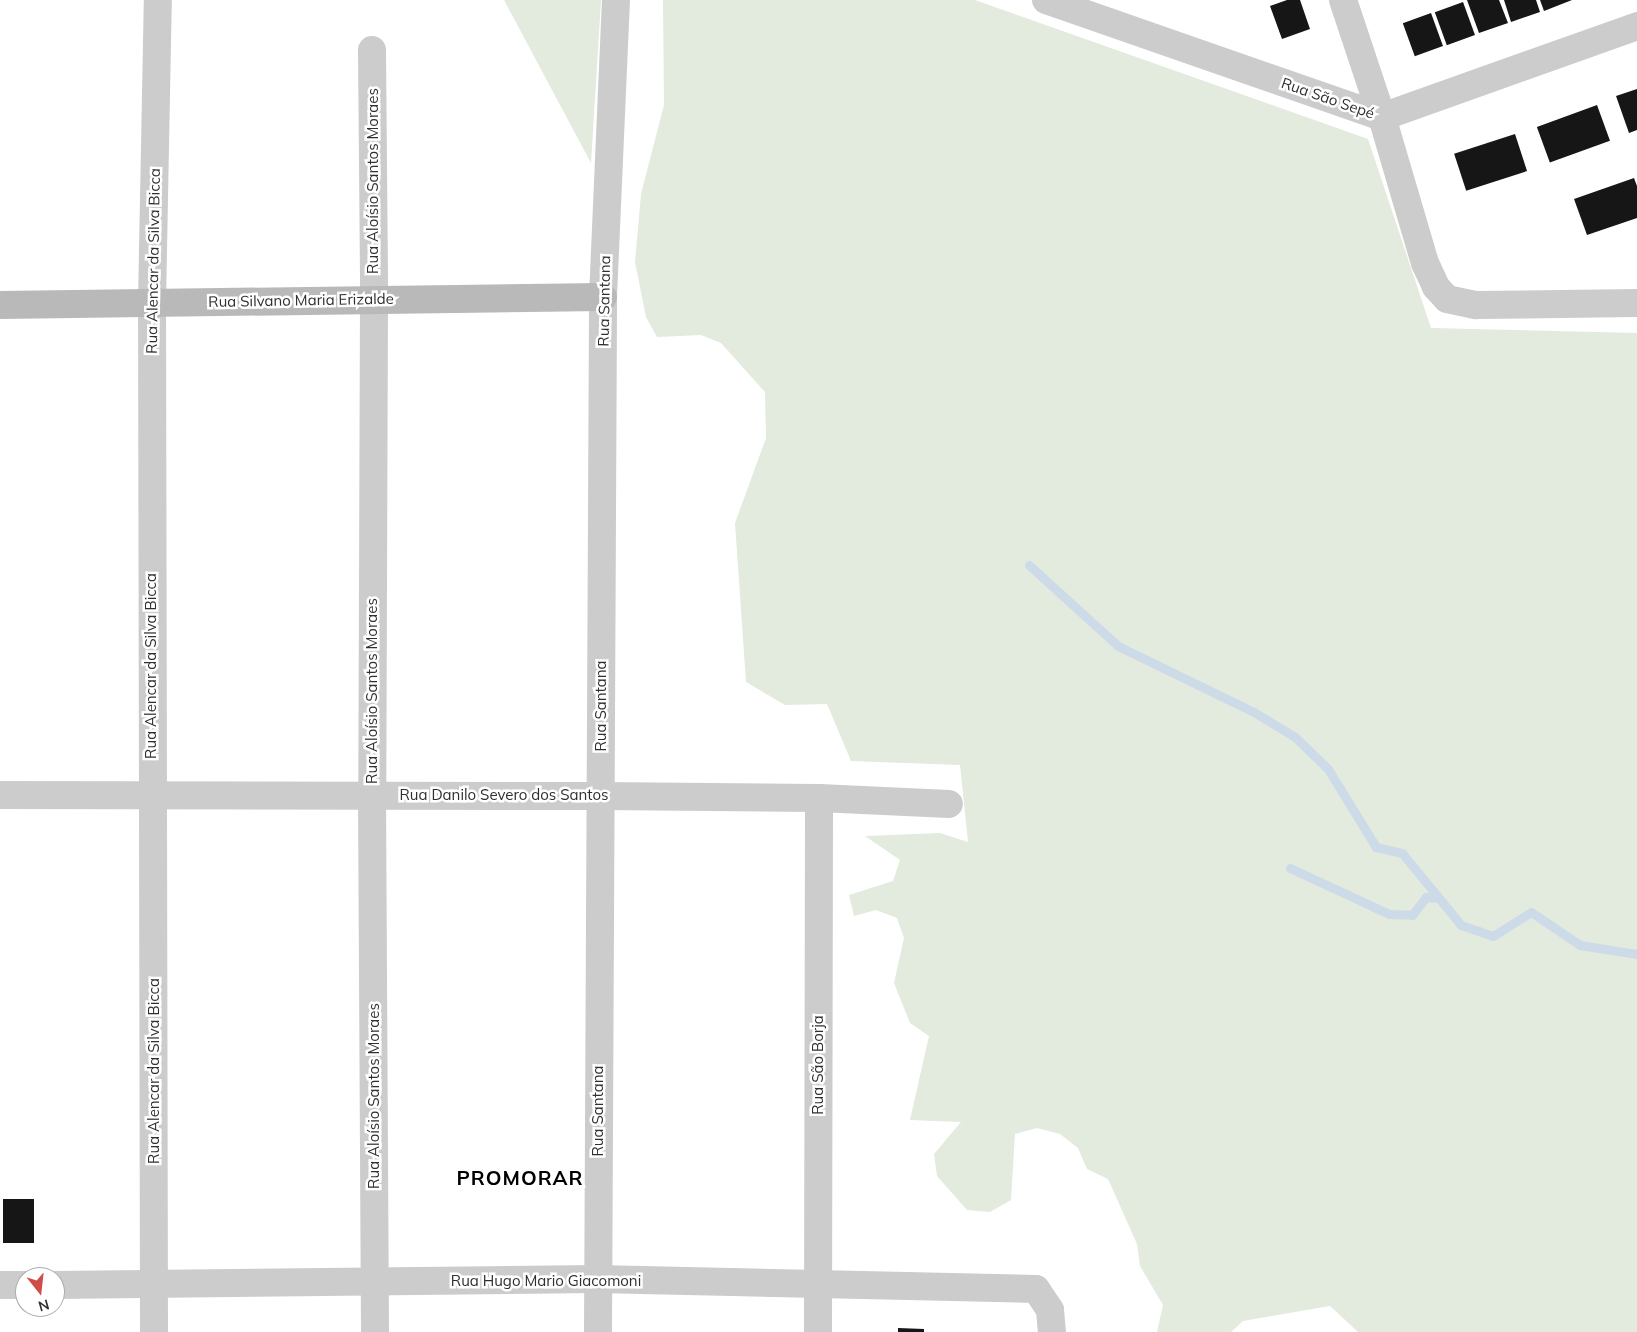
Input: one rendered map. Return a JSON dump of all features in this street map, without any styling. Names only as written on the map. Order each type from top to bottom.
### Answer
[{"type":"street","name":"Rua Alencar da Silva Bicca","points":[[154,1332],[151,795],[152,303],[158,0]]},
{"type":"street","name":"Rua Santana","points":[[598,1332],[603,297],[616,0]]},
{"type":"street","name":"Rua São Sepé","points":[[1046,0],[1382,117],[1637,26]]},
{"type":"street","points":[[1343,0],[1382,117],[1425,263],[1436,287],[1447,299],[1476,305],[1637,303]]},
{"type":"street","name":"Rua Aloísio Santos Moraes","points":[[372,50],[374,299],[372,794],[375,1332]]},
{"type":"street","name":"Rua Silvano Maria Erizalde","points":[[0,305],[603,297]]},
{"type":"street","name":"Rua Danilo Severo dos Santos","points":[[0,795],[372,794],[819,798],[949,804]]},
{"type":"street","name":"Rua São Borja","points":[[818,1332],[819,798]]},
{"type":"street","name":"Rua Hugo Mario Giacomoni","points":[[65,1285],[376,1283],[598,1279],[1036,1288],[1050,1310],[1052,1332]]},
{"type":"street","points":[[0,1285],[15,1285]]},
{"type":"shaded area","points":[[504,0],[601,0],[591,163]]},
{"type":"shaded area","points":[[663,0],[975,0],[1368,139],[1431,328],[1637,333],[1637,1332],[1358,1332],[1330,1306],[1243,1321],[1231,1332],[1157,1332],[1163,1305],[1140,1266],[1137,1244],[1108,1179],[1087,1169],[1078,1148],[1060,1134],[1037,1128],[1015,1134],[1011,1200],[990,1212],[967,1210],[937,1176],[934,1154],[961,1122],[910,1120],[929,1036],[910,1023],[894,983],[904,938],[897,918],[876,910],[854,916],[849,895],[893,881],[900,860],[865,836],[940,833],[968,842],[960,765],[851,761],[827,704],[785,705],[746,682],[735,523],[766,438],[765,392],[721,343],[701,335],[657,337],[646,317],[635,262],[641,194],[664,105]]},
{"type":"building","points":[[1287,0],[1300,0],[1310,29],[1282,39],[1270,6]]},
{"type":"building","points":[[1467,0],[1499,0],[1508,23],[1479,33]]},
{"type":"building","points":[[1504,0],[1536,0],[1540,12],[1511,22]]},
{"type":"building","points":[[1540,0],[1572,0],[1544,11]]},
{"type":"building","points":[[1463,2],[1475,35],[1447,45],[1435,12]]},
{"type":"building","points":[[1431,13],[1443,46],[1415,56],[1403,23]]},
{"type":"building","points":[[1637,89],[1637,130],[1629,133],[1616,96]]},
{"type":"building","points":[[1597,105],[1610,141],[1550,163],[1537,127]]},
{"type":"building","points":[[1515,134],[1527,171],[1466,191],[1454,154]]},
{"type":"building","points":[[1634,178],[1637,186],[1637,218],[1587,235],[1574,199]]},
{"type":"building","points":[[3,1199],[34,1199],[34,1243],[3,1243]]},
{"type":"building","points":[[898,1328],[924,1329],[924,1332],[898,1332]]},
{"type":"waterway","points":[[1029,565],[1118,646],[1254,712],[1295,737],[1328,769],[1376,847],[1402,853],[1461,925],[1493,936],[1531,912],[1580,945],[1637,954]]},
{"type":"waterway","points":[[1290,868],[1389,914],[1412,915],[1426,897],[1438,898]]},
{"type":"district","name":"PROMORAR","points":[[520,1177]]}]
